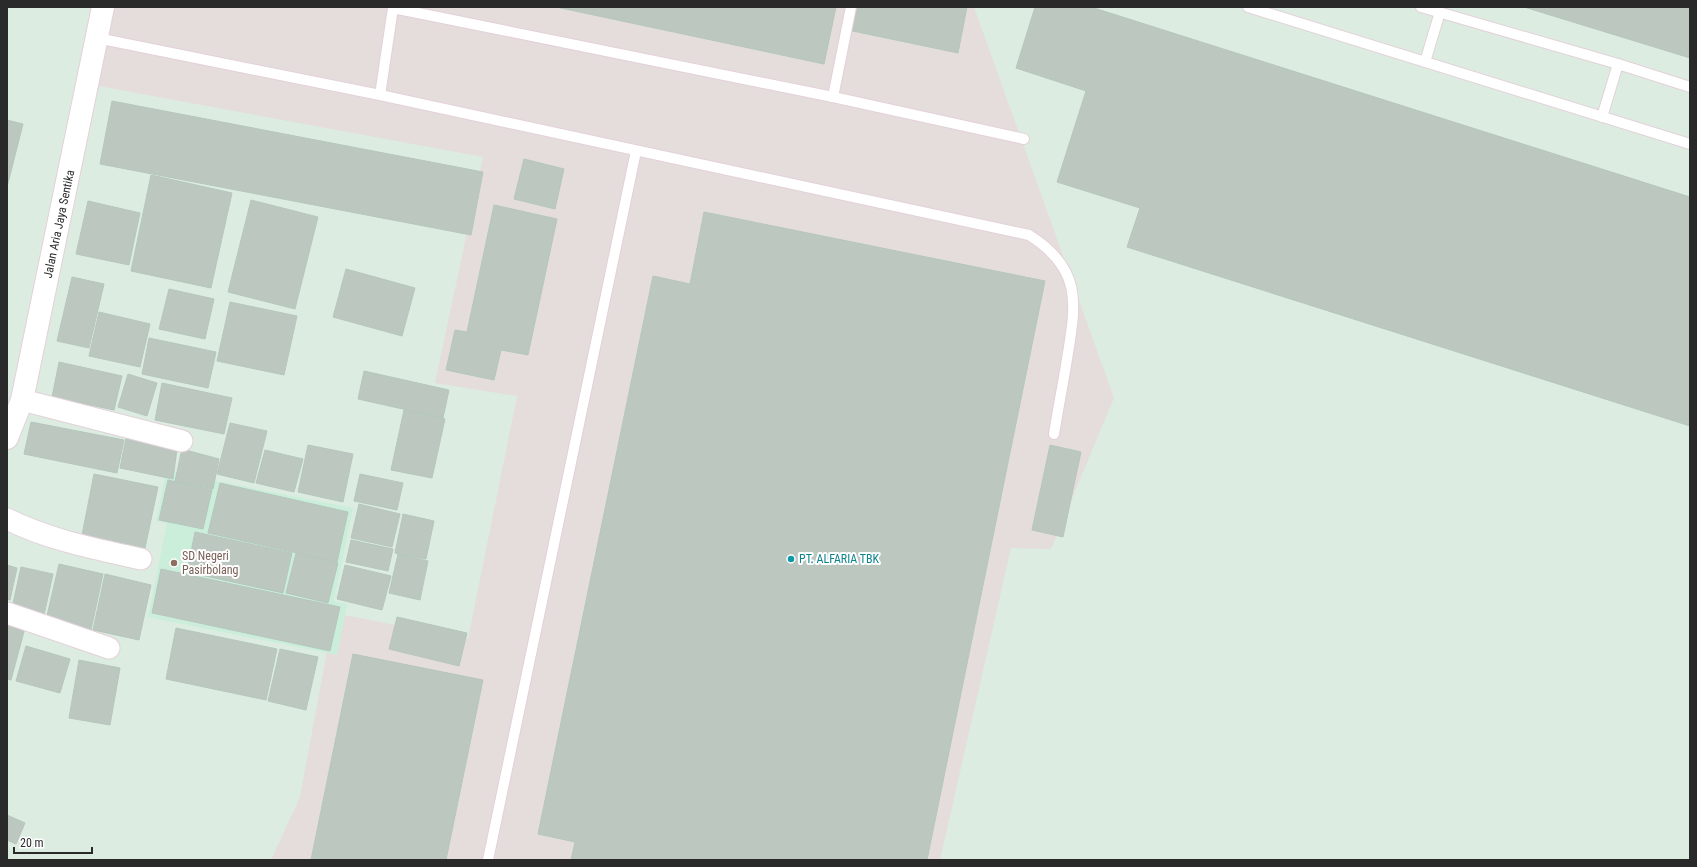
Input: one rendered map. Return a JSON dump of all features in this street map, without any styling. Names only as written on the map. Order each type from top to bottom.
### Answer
[{"type":"street","name":"Jalan Aria Jaya Sentika","points":[[7,438],[22,400],[103,7]]},
{"type":"street","points":[[22,400],[182,441]]},
{"type":"street","points":[[7,519],[20,526],[78,544],[141,559]]},
{"type":"street","points":[[7,613],[109,648]]},
{"type":"lane","points":[[380,95],[393,7],[833,97],[1024,139]]},
{"type":"lane","points":[[833,97],[850,7]]},
{"type":"lane","points":[[1248,7],[1690,144]]},
{"type":"lane","points":[[1421,7],[1618,64],[1690,87]]},
{"type":"lane","points":[[1426,62],[1440,12]]},
{"type":"lane","points":[[97,38],[380,95],[636,152],[1030,236],[1053,253],[1069,278],[1074,305],[1072,328],[1054,434]]},
{"type":"lane","points":[[1602,117],[1618,64]]},
{"type":"lane","points":[[488,860],[636,152]]},
{"type":"shaded area","points":[[109,7],[974,7],[1114,398],[1051,549],[1011,548],[940,860],[271,860],[300,797],[334,613],[468,639],[517,396],[435,383],[483,157],[93,85]]},
{"type":"shaded area","name":"SD Negeri Pasirbolang","points":[[166,471],[353,508],[334,601],[347,604],[337,655],[148,617],[167,523],[156,521]],"holes":[[[168,480],[212,490],[203,529],[159,520]],[[220,483],[348,512],[337,562],[208,532]],[[196,532],[292,553],[283,593],[187,572]],[[161,570],[340,607],[330,651],[152,614]]]},
{"type":"building","points":[[556,7],[836,7],[824,64]]},
{"type":"building","points":[[852,7],[967,7],[958,53],[848,30]]},
{"type":"building","points":[[1035,7],[1091,7],[1690,197],[1690,426],[1127,247],[1140,208],[1057,182],[1086,91],[1016,68]]},
{"type":"building","points":[[1524,7],[1690,7],[1690,58]]},
{"type":"building","points":[[112,101],[483,172],[471,235],[100,164]]},
{"type":"building","points":[[7,120],[23,124],[7,187]]},
{"type":"building","points":[[524,159],[564,169],[555,209],[514,199]]},
{"type":"building","points":[[151,175],[232,193],[211,288],[131,271]]},
{"type":"building","points":[[251,200],[318,217],[295,309],[228,292]]},
{"type":"building","points":[[88,201],[140,213],[129,265],[76,254]]},
{"type":"building","points":[[494,205],[557,219],[528,355],[501,350],[494,380],[446,370],[455,330],[467,332]]},
{"type":"building","name":"PT. ALFARIA TBK","points":[[704,212],[1045,281],[927,860],[571,860],[575,842],[538,834],[653,276],[690,284]]},
{"type":"building","points":[[346,269],[415,288],[402,336],[333,317]]},
{"type":"building","points":[[72,277],[104,284],[89,348],[57,341]]},
{"type":"building","points":[[169,289],[214,299],[205,339],[159,329]]},
{"type":"building","points":[[230,302],[297,316],[284,375],[217,361]]},
{"type":"building","points":[[99,312],[150,324],[140,367],[89,356]]},
{"type":"building","points":[[149,338],[216,352],[208,388],[142,374]]},
{"type":"building","points":[[59,362],[122,376],[114,410],[52,397]]},
{"type":"building","points":[[364,371],[449,390],[443,418],[358,399]]},
{"type":"building","points":[[128,374],[157,383],[147,416],[118,407]]},
{"type":"building","points":[[162,383],[232,398],[224,434],[155,420]]},
{"type":"building","points":[[404,410],[445,419],[432,478],[391,470]]},
{"type":"building","points":[[31,422],[124,440],[117,473],[24,454]]},
{"type":"building","points":[[230,423],[267,431],[254,483],[217,474]]},
{"type":"building","points":[[126,438],[177,449],[173,479],[120,468]]},
{"type":"building","points":[[308,445],[353,454],[343,502],[298,492]]},
{"type":"building","points":[[1050,445],[1081,452],[1063,537],[1032,530]]},
{"type":"building","points":[[182,449],[219,459],[213,489],[175,481]]},
{"type":"building","points":[[265,450],[303,459],[294,492],[256,483]]},
{"type":"building","points":[[94,474],[158,487],[145,548],[82,535]]},
{"type":"building","points":[[360,474],[403,483],[397,510],[354,501]]},
{"type":"building","points":[[168,480],[212,490],[203,529],[159,520]]},
{"type":"building","points":[[220,483],[348,512],[337,562],[208,533]]},
{"type":"building","points":[[359,504],[400,514],[392,547],[351,538]]},
{"type":"building","points":[[403,514],[434,521],[426,559],[395,553]]},
{"type":"building","points":[[195,532],[292,553],[283,593],[187,572]]},
{"type":"building","points":[[351,540],[393,549],[388,571],[346,562]]},
{"type":"building","points":[[296,553],[338,563],[328,603],[286,593]]},
{"type":"building","points":[[398,554],[428,561],[420,600],[389,593]]},
{"type":"building","points":[[59,564],[103,574],[91,630],[46,620]]},
{"type":"building","points":[[7,565],[17,568],[10,600],[7,599]]},
{"type":"building","points":[[345,565],[391,576],[382,610],[337,599]]},
{"type":"building","points":[[21,567],[53,574],[44,615],[12,608]]},
{"type":"building","points":[[161,569],[340,607],[330,651],[152,613]]},
{"type":"building","points":[[105,574],[151,585],[139,640],[93,630]]},
{"type":"building","points":[[397,617],[467,633],[459,666],[389,649]]},
{"type":"building","points":[[7,619],[26,624],[11,680],[7,679]]},
{"type":"building","points":[[176,628],[277,649],[266,700],[166,679]]},
{"type":"building","points":[[26,646],[70,659],[60,693],[16,681]]},
{"type":"building","points":[[280,649],[318,657],[306,710],[268,701]]},
{"type":"building","points":[[353,654],[483,680],[446,860],[311,860]]},
{"type":"building","points":[[79,660],[120,668],[110,725],[69,718]]},
{"type":"building","points":[[7,815],[25,823],[16,844],[7,840]]},
{"type":"place","name":"PT. ALFARIA TBK","points":[[791,559]]},
{"type":"place","name":"SD Negeri Pasirbolang","points":[[174,563]]}]
